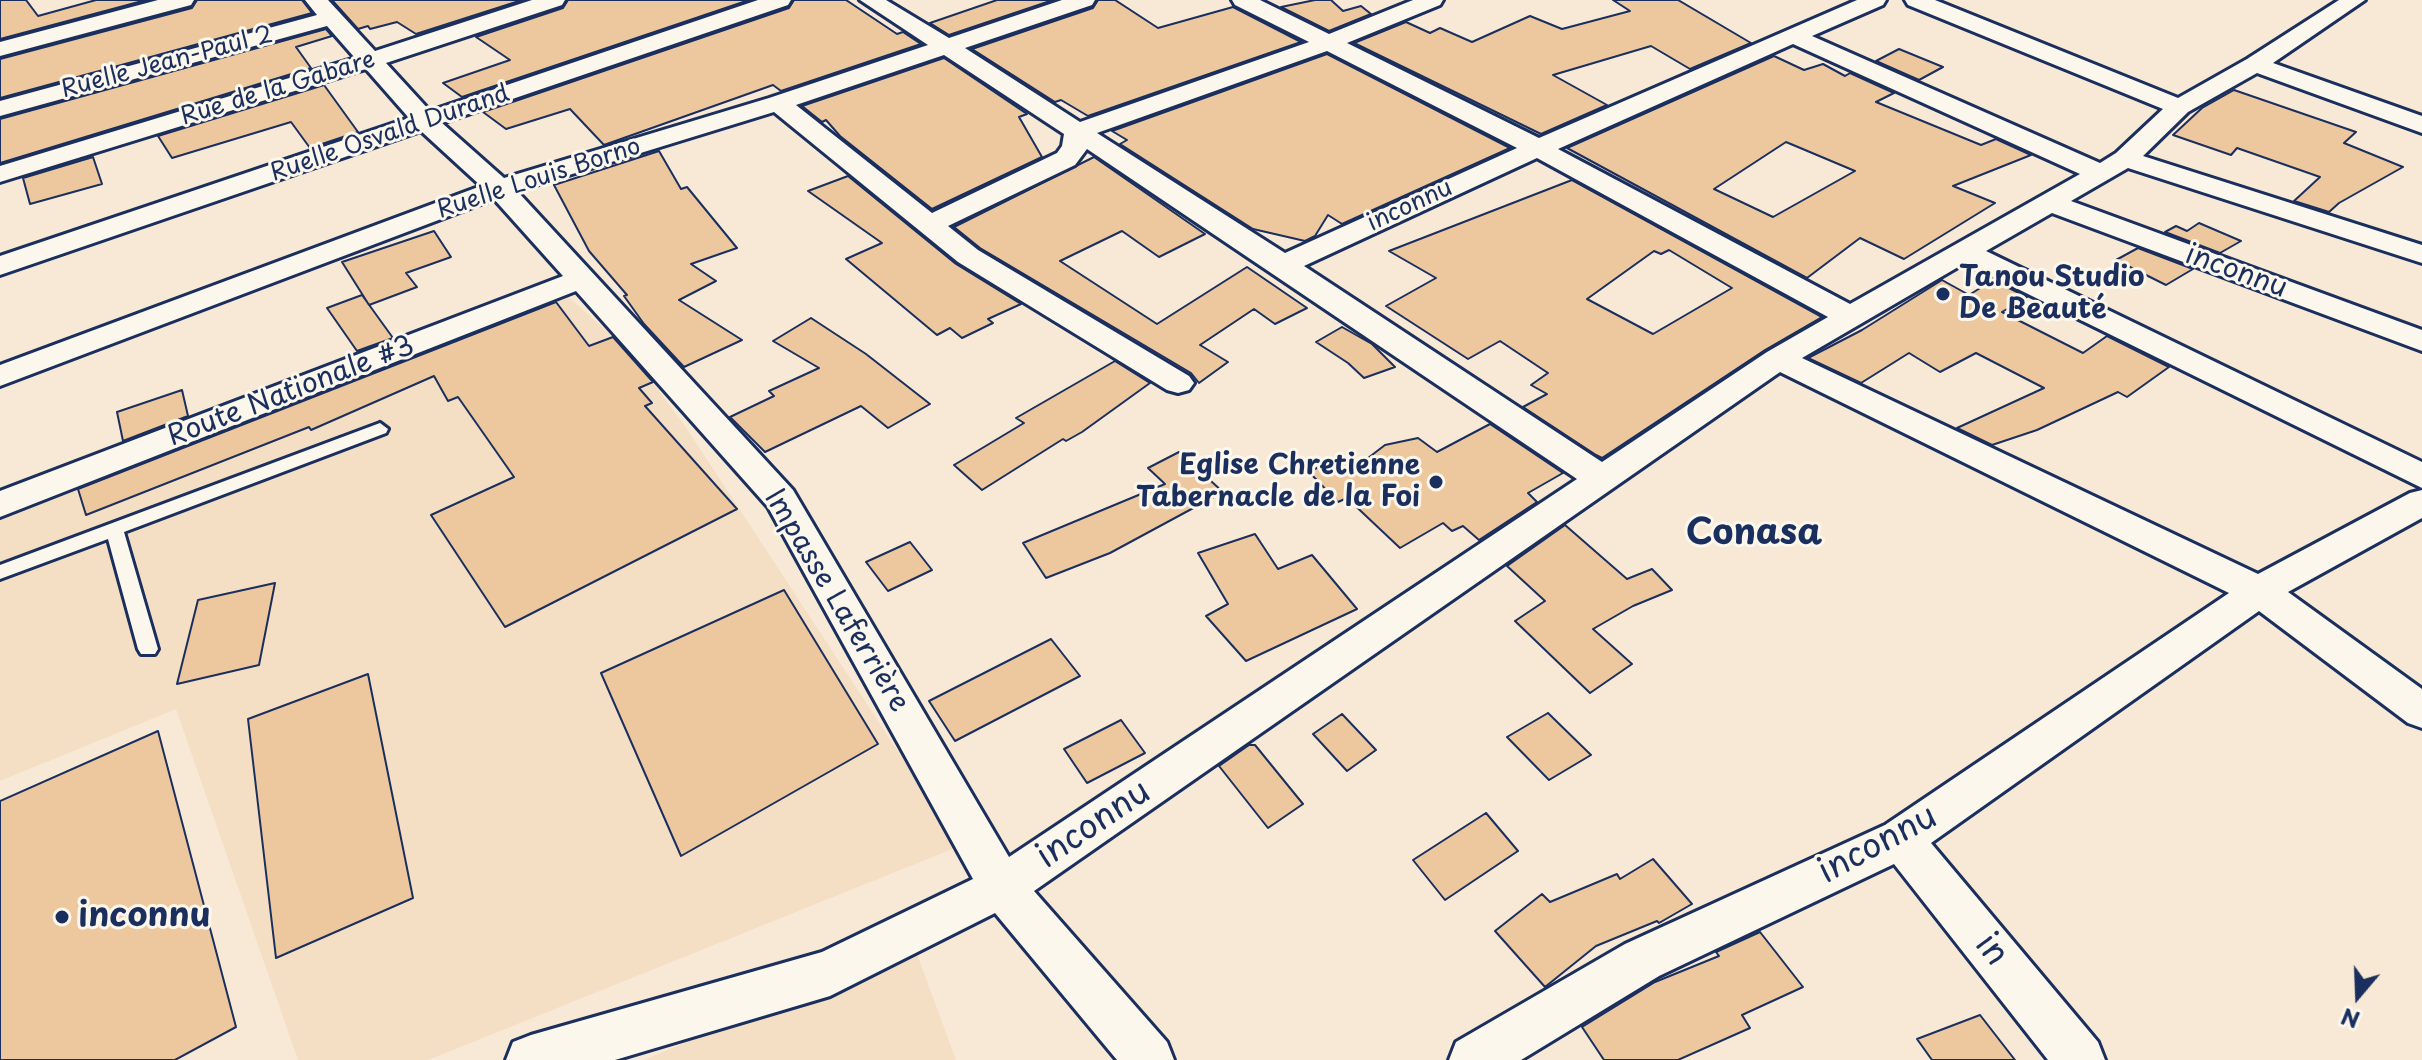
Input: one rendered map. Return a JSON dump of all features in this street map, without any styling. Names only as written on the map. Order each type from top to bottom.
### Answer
[{"type":"street","points":[[0,49],[183,0]]},
{"type":"street","name":"Rue de la Gabare","points":[[0,174],[372,60],[554,0]]},
{"type":"street","name":"Ruelle Osvald Durand","points":[[0,266],[427,123],[780,0]]},
{"type":"street","points":[[871,0],[1283,265],[1602,479]]},
{"type":"street","name":"Ruelle Louis Borno","points":[[0,376],[499,188],[778,103],[1084,0]]},
{"type":"street","points":[[1243,0],[1538,148],[1849,316]]},
{"type":"street","points":[[1077,131],[1326,44],[1432,0]]},
{"type":"street","name":"inconnu","points":[[1283,265],[1538,148],[1875,0]]},
{"type":"street","points":[[1916,0],[2179,107]]},
{"type":"street","name":"inconnu","points":[[531,1060],[830,973],[1002,887],[1778,359],[2113,166],[2179,107],[2255,64],[2354,0]]},
{"type":"street","name":"Impasse Laferrière","points":[[325,9],[427,123],[499,188],[781,499],[1002,887],[1149,1060]]},
{"type":"street","name":"Ruelle Jean-Paul 2","points":[[0,109],[325,9]]},
{"type":"street","points":[[1793,36],[2113,166],[2422,254]]},
{"type":"street","points":[[2255,64],[2422,125]]},
{"type":"street","points":[[778,103],[968,256],[1178,383]]},
{"type":"street","points":[[929,225],[1066,159],[1075,147],[1077,131]]},
{"type":"street","name":"inconnu","points":[[2051,203],[2422,341]]},
{"type":"street","points":[[1965,252],[2422,476]]},
{"type":"street","name":"Route Nationale #3","points":[[0,505],[581,279]]},
{"type":"street","points":[[1778,359],[2259,591],[2422,711]]},
{"type":"street","name":"inconnu","points":[[1474,1060],[1642,960],[1901,839],[2259,591],[2422,502]]},
{"type":"street","name":"in","points":[[1901,839],[2080,1060]]},
{"type":"lane","points":[[0,572],[380,429]]},
{"type":"lane","points":[[114,529],[148,649]]},
{"type":"shaded area","points":[[562,291],[629,351],[685,426],[960,846],[428,1060],[298,1060],[176,709],[0,781],[0,510]]},
{"type":"shaded area","points":[[914,946],[956,1060],[644,1060]]},
{"type":"building","points":[[0,0],[26,0],[38,16],[96,0],[146,0],[0,39]]},
{"type":"building","points":[[197,0],[302,0],[312,13],[0,98],[0,59],[192,8]]},
{"type":"building","points":[[332,0],[522,0],[416,34],[397,22],[358,29]]},
{"type":"building","points":[[568,0],[749,0],[462,97],[443,83],[510,60],[476,37],[563,8]]},
{"type":"building","points":[[794,0],[846,0],[897,34],[903,32],[921,44],[781,91],[773,85],[604,145],[570,109],[506,129],[483,112],[789,8]]},
{"type":"building","points":[[997,0],[1053,0],[949,35],[930,23]]},
{"type":"building","points":[[1098,0],[1115,0],[1158,28],[1233,7],[1301,42],[1088,116],[1061,100],[1055,102],[972,49],[1093,8]]},
{"type":"building","points":[[1331,0],[1343,11],[1361,6],[1371,14],[1329,31],[1281,7]]},
{"type":"building","points":[[1613,0],[1678,0],[1751,43],[1690,69],[1651,46],[1553,75],[1607,105],[1541,134],[1354,43],[1406,22],[1430,33],[1440,28],[1472,42],[1530,16],[1562,29],[1630,11]]},
{"type":"building","points":[[326,29],[332,36],[296,47],[311,68],[0,163],[0,119]]},
{"type":"building","points":[[1899,49],[1943,67],[1919,80],[1876,61]]},
{"type":"building","points":[[1327,54],[1510,148],[1342,224],[1328,215],[1315,236],[1305,241],[1253,229],[1120,144],[1127,140],[1112,131]]},
{"type":"building","points":[[1774,56],[1804,70],[1823,64],[1845,76],[1850,73],[1894,93],[1876,102],[1981,145],[1996,139],[2031,155],[1953,186],[1995,203],[1904,259],[1860,238],[1807,278],[1567,148]],"holes":[[[1786,142],[1855,171],[1773,217],[1714,189]]]},
{"type":"building","points":[[944,58],[1027,114],[1019,117],[1042,157],[932,209],[840,136],[826,120],[822,122],[802,106]]},
{"type":"building","points":[[324,85],[358,132],[310,148],[291,122],[172,158],[158,136]]},
{"type":"building","points":[[2234,90],[2356,132],[2344,143],[2403,167],[2339,203],[2329,212],[2294,201],[2320,177],[2237,148],[2231,155],[2173,135],[2202,108]]},
{"type":"building","points":[[659,151],[681,189],[687,187],[737,248],[691,264],[716,281],[679,300],[742,340],[684,367],[644,324],[624,296],[627,295],[589,251],[554,185]]},
{"type":"building","points":[[93,157],[102,184],[30,204],[23,178]]},
{"type":"building","points":[[1094,157],[1205,234],[1159,257],[1122,231],[1060,261],[1157,324],[1247,267],[1307,308],[1275,324],[1254,309],[1200,345],[1228,362],[1199,383],[1191,373],[980,248],[954,227]]},
{"type":"building","points":[[848,176],[956,264],[1021,304],[988,319],[993,323],[962,338],[950,328],[937,335],[846,259],[882,243],[808,191]]},
{"type":"building","points":[[1572,180],[1822,317],[1765,350],[1602,458],[1523,407],[1547,394],[1531,385],[1548,373],[1500,341],[1468,359],[1386,306],[1436,278],[1389,251]],"holes":[[[1669,250],[1732,288],[1653,334],[1587,299],[1654,251],[1661,254]]]},
{"type":"building","points":[[2199,223],[2241,241],[2220,253],[2165,232],[2176,226],[2187,231]]},
{"type":"building","points":[[434,231],[451,257],[406,273],[417,287],[369,305],[342,262]]},
{"type":"building","points":[[2138,248],[2193,269],[2166,285],[2116,260]]},
{"type":"building","points":[[1942,280],[1969,295],[1993,280],[2027,297],[2002,312],[2083,353],[2107,336],[2169,367],[2127,397],[2118,392],[2037,430],[1992,445],[1957,428],[2044,388],[1976,353],[1940,372],[1909,353],[1861,383],[1808,358],[1862,330]]},
{"type":"building","points":[[362,295],[393,338],[357,351],[327,308]]},
{"type":"building","points":[[556,302],[589,346],[613,337],[653,382],[639,388],[652,403],[645,406],[737,509],[505,627],[431,515],[514,477],[458,397],[448,401],[434,376],[311,430],[309,427],[86,515],[78,489]]},
{"type":"building","points":[[811,318],[866,354],[930,404],[888,428],[861,406],[765,452],[730,417],[774,396],[769,391],[819,368],[773,341]]},
{"type":"building","points":[[1342,327],[1372,344],[1395,367],[1364,378],[1316,342]]},
{"type":"building","points":[[1115,361],[1150,383],[1082,432],[1066,441],[1063,439],[982,490],[954,465],[1024,423],[1016,418]]},
{"type":"building","points":[[182,390],[188,416],[123,441],[117,412]]},
{"type":"building","points":[[1490,424],[1563,473],[1528,493],[1537,502],[1479,540],[1463,526],[1452,531],[1443,523],[1400,548],[1347,498],[1338,502],[1309,472],[1339,457],[1355,468],[1385,445],[1418,438],[1437,452]]},
{"type":"building","points":[[1179,452],[1223,492],[1110,553],[1046,578],[1023,543],[1165,484],[1148,468]]},
{"type":"building","points":[[1565,525],[1627,579],[1652,569],[1672,590],[1633,606],[1593,629],[1632,664],[1590,693],[1515,621],[1545,601],[1507,566]]},
{"type":"building","points":[[1255,534],[1278,569],[1312,555],[1357,609],[1246,661],[1206,616],[1228,604],[1198,553]]},
{"type":"building","points":[[910,542],[932,570],[888,591],[866,562]]},
{"type":"building","points":[[275,583],[259,665],[177,684],[198,600]]},
{"type":"building","points":[[784,590],[878,744],[681,856],[601,673]]},
{"type":"building","points":[[1051,639],[1080,676],[955,741],[929,701]]},
{"type":"building","points":[[368,674],[413,898],[276,958],[248,719]]},
{"type":"building","points":[[1548,713],[1591,755],[1549,780],[1507,737]]},
{"type":"building","points":[[1342,714],[1376,750],[1347,771],[1313,734]]},
{"type":"building","points":[[1121,720],[1145,753],[1087,783],[1064,749]]},
{"type":"building","points":[[158,731],[236,1027],[175,1060],[0,1060],[0,801]]},
{"type":"building","points":[[1249,745],[1255,745],[1303,804],[1268,828],[1219,766]]},
{"type":"building","points":[[1486,813],[1518,851],[1445,900],[1413,860]]},
{"type":"building","points":[[1653,859],[1692,904],[1659,923],[1657,921],[1596,946],[1545,987],[1495,931],[1542,894],[1550,902],[1617,874],[1620,879]]},
{"type":"building","points":[[1760,932],[1803,987],[1742,1015],[1750,1028],[1678,1060],[1604,1060],[1582,1027],[1655,982],[1719,956],[1716,952]]},
{"type":"building","points":[[1980,1015],[2015,1060],[1932,1060],[1917,1039]]},
{"type":"place","name":"Tanou Studio De Beauté","points":[[1943,294]]},
{"type":"place","name":"Eglise Chretienne Tabernacle de la Foi","points":[[1436,482]]},
{"type":"place","name":"inconnu","points":[[62,917]]},
{"type":"district","name":"Conasa","points":[[1754,534]]}]
